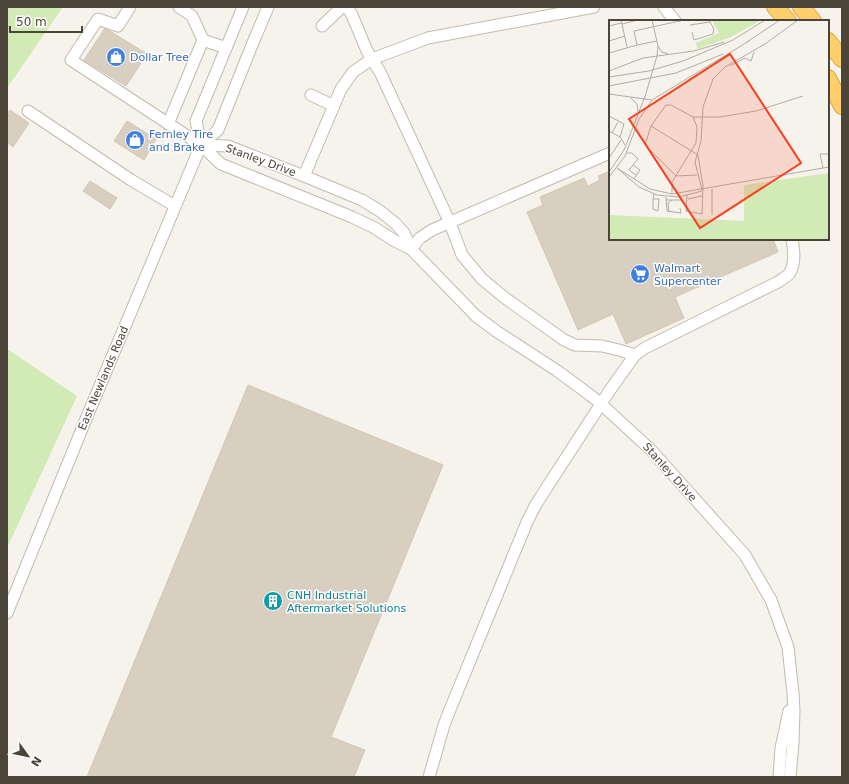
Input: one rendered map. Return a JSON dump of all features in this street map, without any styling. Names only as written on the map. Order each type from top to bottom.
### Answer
[{"type":"highway","points":[[775,7],[787,20]]},
{"type":"highway","points":[[801,7],[811,20]]},
{"type":"highway","points":[[829,42],[842,59]]},
{"type":"highway","points":[[829,67],[842,82]]},
{"type":"highway","points":[[829,80],[842,106]]},
{"type":"street","points":[[130,7],[118,26],[98,19],[71,60],[201,145]]},
{"type":"street","points":[[179,7],[192,16],[203,40],[226,48]]},
{"type":"street","points":[[201,145],[196,121],[242,7]]},
{"type":"street","name":"East Newlands Road","points":[[7,613],[201,145],[218,130],[268,7]]},
{"type":"street","points":[[322,26],[342,7]]},
{"type":"street","points":[[347,7],[352,15],[367,51],[380,72],[450,223],[462,255],[482,279],[505,298],[564,340],[575,345],[602,346],[635,355]]},
{"type":"street","points":[[304,176],[341,89],[353,72],[372,59],[428,38],[594,7]]},
{"type":"street","points":[[664,7],[674,20]]},
{"type":"street","points":[[168,124],[203,40]]},
{"type":"street","points":[[311,95],[334,106]]},
{"type":"street","points":[[28,111],[132,180],[175,206]]},
{"type":"street","name":"Stanley Drive","points":[[201,145],[228,146],[362,200],[380,211],[404,233],[411,249],[480,320],[570,380],[602,404],[651,450],[745,555],[771,600],[788,647],[793,693],[794,728],[790,777]]},
{"type":"street","name":"Stanley Drive","points":[[201,145],[221,164],[352,217],[373,227],[411,249]]},
{"type":"street","points":[[411,249],[420,238],[432,230],[609,153]]},
{"type":"street","points":[[429,777],[444,725],[527,522],[535,506],[610,390],[635,355],[645,348],[778,282],[788,274],[793,265],[794,251],[792,240]]},
{"type":"street","points":[[779,777],[781,748],[793,693]]},
{"type":"green space","points":[[7,7],[63,7],[7,88]]},
{"type":"green space","points":[[7,349],[77,396],[7,548]]},
{"type":"building","name":"Dollar Tree","points":[[105,28],[147,54],[126,86],[84,60]]},
{"type":"building","points":[[10,110],[29,123],[13,147],[7,142],[7,114]]},
{"type":"building","name":"Fernley Tire and Brake","points":[[127,121],[156,139],[144,160],[114,141]]},
{"type":"building","name":"Walmart Supercenter","points":[[609,171],[609,240],[773,240],[778,252],[675,297],[684,318],[626,344],[613,314],[578,330],[527,212],[543,205],[540,197],[584,178],[588,186],[600,180],[598,176]]},
{"type":"building","points":[[90,181],[117,198],[110,209],[83,191]]},
{"type":"building","name":"CNH Industrial Aftermarket Solutions","points":[[248,385],[443,465],[331,737],[365,750],[354,777],[87,777]]},
{"type":"place","name":"Dollar Tree","points":[[116,57]]},
{"type":"place","name":"Fernley Tire and Brake","points":[[135,140]]},
{"type":"place","name":"Walmart Supercenter","points":[[640,274]]},
{"type":"place","name":"CNH Industrial Aftermarket Solutions","points":[[273,601]]}]
